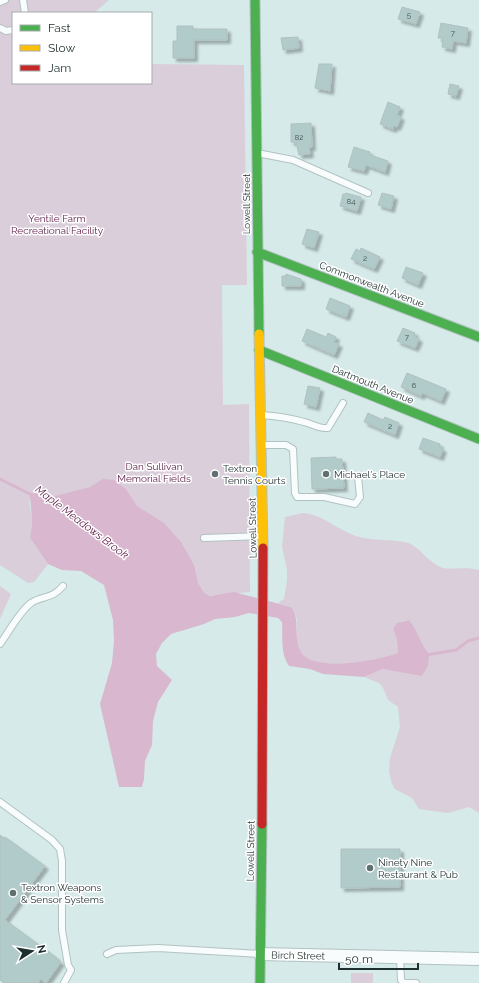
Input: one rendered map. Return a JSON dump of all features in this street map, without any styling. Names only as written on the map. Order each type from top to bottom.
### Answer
[{"type":"main road","name":"Lowell Street","points":[[256,0],[257,252],[264,593],[260,983]]},
{"type":"main road","name":"Commonwealth Avenue","points":[[257,252],[479,337]]},
{"type":"main road","name":"Dartmouth Avenue","points":[[259,350],[479,439]]},
{"type":"street","name":"Birch Street","points":[[260,954],[479,959]]},
{"type":"lane","points":[[0,2],[5,0]]},
{"type":"lane","points":[[23,0],[25,12]]},
{"type":"lane","points":[[0,28],[6,31],[12,30]]},
{"type":"lane","points":[[257,153],[293,160],[368,193]]},
{"type":"lane","points":[[261,415],[280,416],[306,422],[322,429],[328,428],[343,403]]},
{"type":"lane","points":[[261,446],[286,445],[293,449],[294,493],[297,497],[322,497],[356,504],[360,497],[358,476]]},
{"type":"lane","points":[[204,538],[263,536]]},
{"type":"lane","points":[[0,644],[26,607],[37,600],[53,596],[64,586]]},
{"type":"lane","points":[[0,802],[52,840],[61,853],[62,930],[68,965],[71,970],[64,983]]},
{"type":"lane","points":[[107,954],[116,950],[158,948],[260,954]]},
{"type":"lane","points":[[400,957],[401,980],[404,983],[416,983]]},
{"type":"green space","name":"Dan Sullivan Memorial Fields","points":[[0,0],[109,0],[95,12],[12,12],[12,84],[152,84],[152,64],[244,65],[247,285],[222,285],[223,405],[249,404],[250,592],[163,600],[29,500],[32,523],[30,538],[48,564],[34,582],[28,583],[0,565]]},
{"type":"green space","points":[[303,513],[319,517],[357,536],[370,539],[408,543],[432,562],[443,568],[469,568],[479,570],[479,813],[469,807],[448,813],[419,809],[412,798],[395,789],[392,784],[389,772],[390,758],[400,727],[398,707],[388,700],[379,683],[364,677],[383,669],[398,671],[429,654],[409,620],[402,621],[393,629],[397,640],[398,653],[389,656],[361,662],[330,664],[316,662],[306,658],[300,651],[297,638],[296,615],[291,607],[278,603],[284,599],[287,580],[287,570],[282,547],[285,517]]},
{"type":"green space","points":[[0,586],[11,594],[0,619]]},
{"type":"green space","points":[[351,973],[373,973],[373,983],[351,983]]},
{"type":"water","points":[[103,479],[114,480],[126,489],[137,506],[164,523],[181,542],[194,565],[198,583],[204,593],[210,596],[234,592],[291,607],[296,617],[298,644],[300,650],[306,657],[316,662],[345,663],[376,659],[398,653],[397,640],[393,629],[397,623],[409,620],[429,654],[428,666],[422,676],[383,669],[364,677],[323,674],[310,669],[289,666],[283,651],[282,622],[278,618],[249,613],[235,617],[215,619],[171,634],[162,643],[156,654],[157,666],[172,680],[158,702],[153,721],[152,745],[145,761],[142,787],[119,787],[100,704],[112,663],[114,641],[113,620],[104,585],[81,571],[62,570],[48,564],[30,538],[32,523],[30,494],[42,492],[51,497],[90,487]]},
{"type":"building","points":[[402,7],[420,12],[416,24],[398,19]]},
{"type":"building","points":[[441,23],[468,28],[466,43],[453,41],[452,49],[442,47],[443,38],[438,38]]},
{"type":"building","points":[[177,26],[193,26],[193,29],[227,29],[227,40],[194,40],[194,58],[173,58],[173,41],[177,41]]},
{"type":"building","points":[[298,37],[299,48],[283,50],[281,38]]},
{"type":"building","points":[[319,64],[332,64],[330,91],[315,88]]},
{"type":"building","points":[[450,84],[459,86],[456,96],[448,94]]},
{"type":"building","points":[[388,102],[400,107],[397,115],[401,117],[397,127],[394,126],[393,129],[380,124]]},
{"type":"building","points":[[311,123],[312,147],[309,147],[310,154],[299,155],[296,142],[291,142],[291,124]]},
{"type":"building","points":[[354,147],[370,152],[370,155],[388,161],[385,172],[366,165],[364,171],[348,167]]},
{"type":"building","points":[[346,193],[361,197],[357,211],[340,206],[343,194]]},
{"type":"building","points":[[382,193],[394,196],[391,209],[378,205]]},
{"type":"building","points":[[307,229],[319,232],[314,248],[302,244]]},
{"type":"building","points":[[361,248],[380,257],[374,269],[351,259],[356,249],[360,251]]},
{"type":"building","points":[[406,267],[423,273],[418,285],[402,278]]},
{"type":"building","points":[[286,274],[301,279],[301,286],[282,286],[282,276],[286,276]]},
{"type":"building","points":[[330,298],[350,306],[346,317],[326,309]]},
{"type":"building","points":[[403,328],[415,333],[414,336],[419,339],[415,348],[397,341]]},
{"type":"building","points":[[307,329],[326,337],[328,333],[336,337],[334,342],[339,344],[334,355],[302,341]]},
{"type":"building","points":[[407,373],[446,389],[441,401],[422,393],[421,396],[401,387]]},
{"type":"building","points":[[308,386],[320,388],[316,407],[304,404]]},
{"type":"building","points":[[368,413],[383,420],[385,417],[399,423],[395,435],[364,422]]},
{"type":"building","points":[[423,438],[440,444],[439,447],[443,449],[440,457],[419,449]]},
{"type":"building","name":"Michael's Place","points":[[336,457],[336,459],[342,459],[344,488],[312,489],[311,458]]},
{"type":"building","name":"Textron Weapons & Sensor Systems","points":[[0,835],[45,866],[5,920],[61,962],[46,983],[41,979],[38,983],[4,983],[0,980]]},
{"type":"building","name":"Ninety Nine Restaurant & Pub","points":[[341,849],[400,849],[400,887],[341,888]]},
{"type":"waterway","name":"Maple Meadows Brook","points":[[0,479],[32,495]]},
{"type":"waterway","name":"Maple Meadows Brook","points":[[426,655],[456,650],[468,641],[479,638]]},
{"type":"traffic: fast","points":[[255,0],[259,334]]},
{"type":"traffic: fast","points":[[257,252],[479,337]]},
{"type":"traffic: fast","points":[[259,350],[479,439]]},
{"type":"traffic: fast","points":[[260,983],[262,824]]},
{"type":"traffic: slow","points":[[259,334],[263,548]]},
{"type":"traffic: jam","points":[[262,824],[263,548]]},
{"type":"place","name":"Textron Tennis Courts","points":[[215,474]]},
{"type":"place","name":"Michael's Place","points":[[326,474]]},
{"type":"place","name":"Ninety Nine Restaurant & Pub","points":[[370,868]]},
{"type":"place","name":"Textron Weapons & Sensor Systems","points":[[13,893]]},
{"type":"park label","name":"Yentile Farm Recreational Facility","points":[[57,224]]}]
